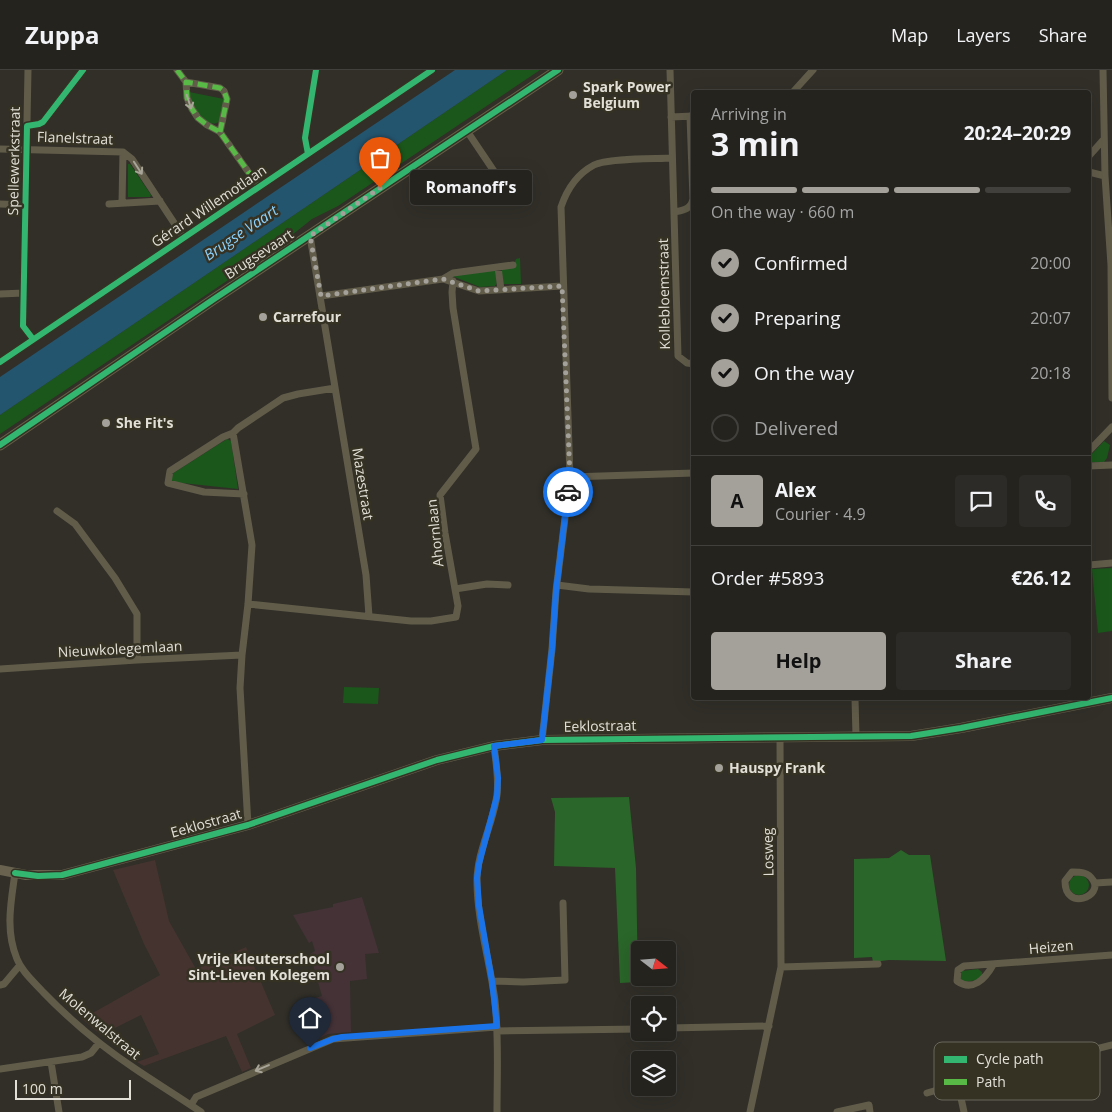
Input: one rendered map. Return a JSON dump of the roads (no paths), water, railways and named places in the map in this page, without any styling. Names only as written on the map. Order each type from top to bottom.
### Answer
[{"type":"main road","name":"Brugsevaart","points":[[0,445],[214,299],[558,70]]},
{"type":"street","name":"Spellewerkstraat","points":[[28,70],[23,326],[33,339]]},
{"type":"street","points":[[27,126],[43,122],[83,70]]},
{"type":"street","points":[[177,70],[186,82],[187,98],[192,109],[202,121],[220,132],[259,187]]},
{"type":"street","points":[[308,154],[306,138],[316,70]]},
{"type":"street","name":"Gérard Willemotlaan","points":[[0,362],[432,70]]},
{"type":"street","name":"Kollebloemstraat","points":[[670,70],[678,356],[687,363],[691,364]]},
{"type":"street","points":[[796,90],[813,70]]},
{"type":"street","points":[[1103,70],[1105,176],[1110,265],[1112,398]]},
{"type":"street","points":[[186,82],[220,88],[224,91],[227,99],[220,132]]},
{"type":"street","points":[[671,117],[691,116]]},
{"type":"street","points":[[467,131],[504,186],[506,194]]},
{"type":"street","points":[[1091,154],[1104,139]]},
{"type":"street","name":"Flanelstraat","points":[[0,149],[123,152],[132,159],[184,238]]},
{"type":"street","name":"Flanelstraat","points":[[122,203],[123,152]]},
{"type":"street","points":[[542,740],[552,649],[556,588],[570,477],[560,206],[571,184],[596,164],[624,160],[672,158]]},
{"type":"street","points":[[1091,172],[1105,176]]},
{"type":"street","points":[[110,204],[160,201]]},
{"type":"street","points":[[0,204],[25,205]]},
{"type":"street","points":[[675,212],[685,210],[691,206]]},
{"type":"street","name":"Mazestraat","points":[[310,236],[366,575],[369,616]]},
{"type":"street","points":[[443,279],[453,273],[513,265]]},
{"type":"street","points":[[498,267],[501,290]]},
{"type":"street","points":[[321,296],[443,279],[479,291],[562,286]]},
{"type":"street","name":"Ahornlaan","points":[[369,616],[411,621],[456,617],[458,606],[440,495],[476,449],[453,308],[453,281]]},
{"type":"street","points":[[0,294],[24,294]]},
{"type":"street","points":[[244,494],[204,492],[168,483],[170,471],[223,437],[234,433],[238,428],[283,398],[335,388]]},
{"type":"street","points":[[1091,449],[1112,427]]},
{"type":"street","points":[[234,433],[252,545],[240,688],[248,825]]},
{"type":"street","points":[[1091,466],[1112,465]]},
{"type":"street","points":[[570,477],[691,473]]},
{"type":"street","points":[[57,510],[75,524],[115,578],[137,614],[137,660]]},
{"type":"street","points":[[1091,565],[1112,563]]},
{"type":"street","points":[[455,589],[487,584],[508,585]]},
{"type":"street","points":[[556,588],[691,592]]},
{"type":"street","points":[[248,604],[369,616]]},
{"type":"street","name":"Nieuwkolegemlaan","points":[[0,669],[242,655]]},
{"type":"street","name":"Eeklostraat","points":[[0,870],[38,876],[62,875],[248,825],[437,760],[494,746],[542,740],[911,736],[936,733],[1112,698]]},
{"type":"street","points":[[855,700],[856,736]]},
{"type":"street","name":"Losweg","points":[[750,1112],[781,967],[780,736]]},
{"type":"street","points":[[494,746],[498,778],[497,796],[477,878],[479,906],[492,981],[497,1029],[498,1112]]},
{"type":"street","points":[[1072,872],[1087,874],[1095,883],[1093,891],[1087,897],[1077,898],[1070,896],[1066,891],[1065,881],[1072,872]]},
{"type":"street","name":"Molenwalstraat","points":[[14,873],[9,930],[17,960],[23,971],[64,1014],[99,1042],[132,1067],[201,1112]]},
{"type":"street","points":[[1095,883],[1112,882]]},
{"type":"street","points":[[492,981],[565,980],[563,903]]},
{"type":"street","name":"Heizen","points":[[993,965],[983,979],[977,983],[962,985],[957,981],[958,970],[964,966],[1112,955]]},
{"type":"street","points":[[781,967],[878,964]]},
{"type":"street","points":[[0,984],[4,984],[20,965]]},
{"type":"street","points":[[676,1028],[769,1026]]},
{"type":"street","points":[[190,1105],[196,1097],[333,1039],[497,1029],[631,1029]]},
{"type":"street","points":[[0,1069],[82,1057],[91,1053],[99,1042]]},
{"type":"street","points":[[51,1062],[59,1112]]},
{"type":"street","points":[[927,1093],[934,1091]]},
{"type":"street","points":[[837,1112],[869,1105],[870,1112]]},
{"type":"water","name":"Brugse Vaart","points":[[455,70],[507,70],[0,415],[0,377]]},
{"type":"place","name":"Spark Power Belgium","points":[[573,95]]},
{"type":"place","name":"Romanoff's","points":[[380,188]]},
{"type":"place","name":"Carrefour","points":[[263,317]]},
{"type":"place","name":"She Fit's","points":[[106,423]]},
{"type":"place","name":"Hauspy Frank","points":[[719,768]]},
{"type":"place","name":"Vrije Kleuterschool Sint-Lieven Kolegem","points":[[340,967]]}]
